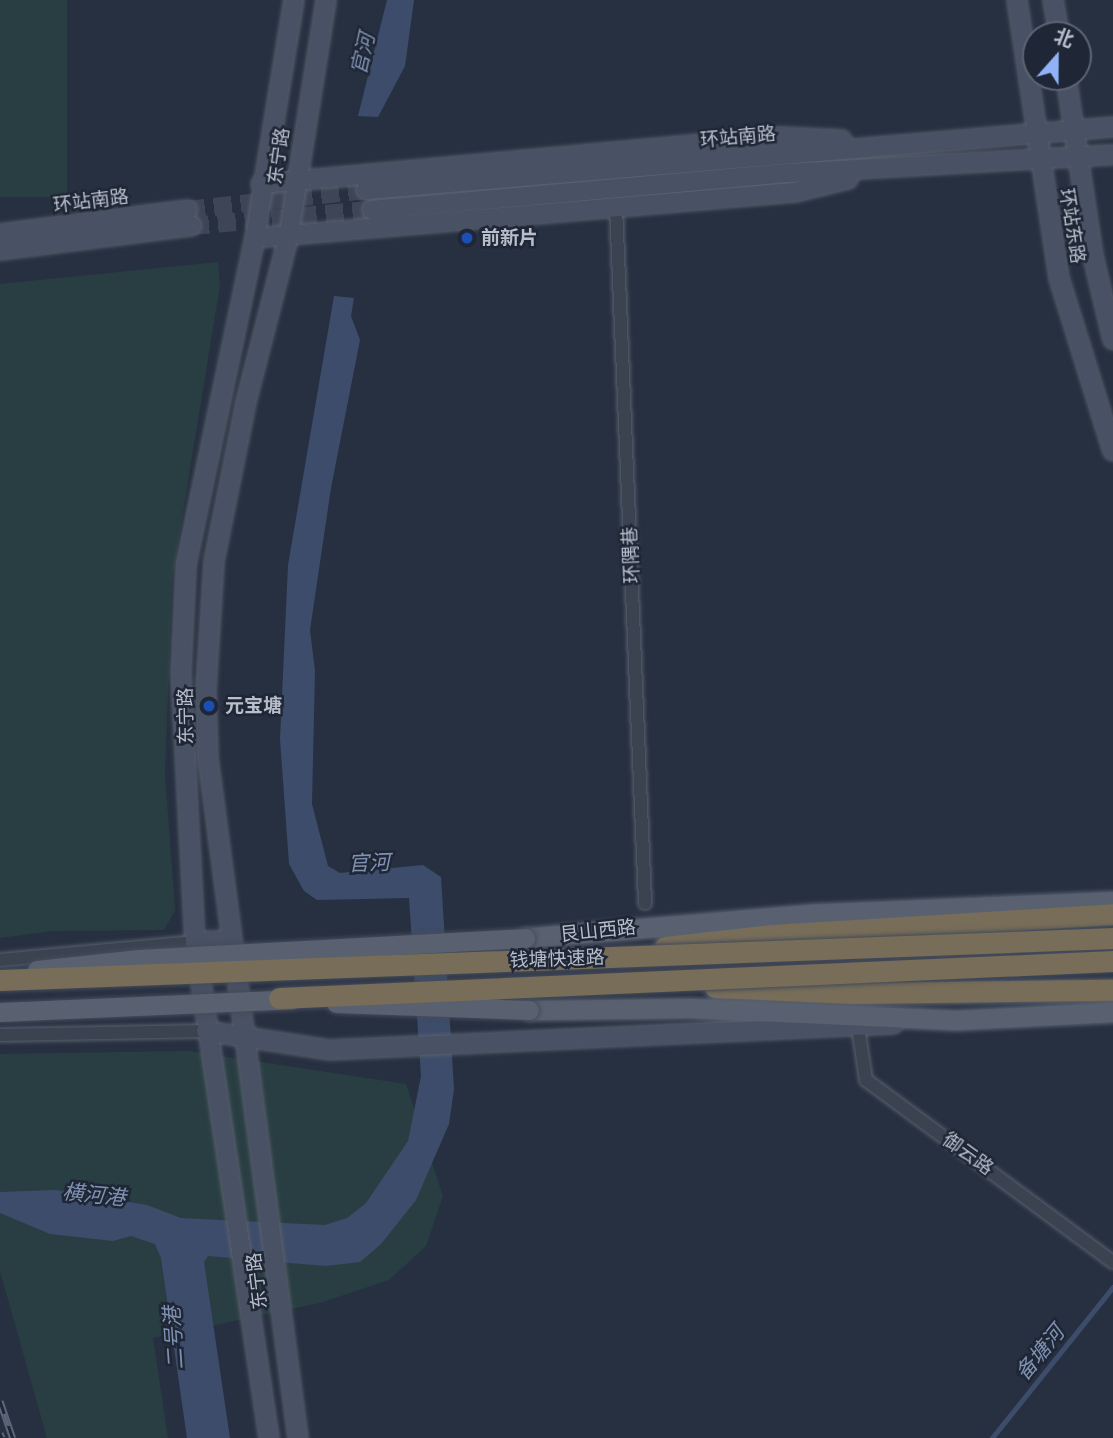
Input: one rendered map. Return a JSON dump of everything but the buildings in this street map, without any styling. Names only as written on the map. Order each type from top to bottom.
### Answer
[{"type":"highway","points":[[551,960],[772,934],[1113,914]]},
{"type":"highway","name":"钱塘快速路","points":[[0,980],[1113,938]]},
{"type":"highway","name":"钱塘快速路","points":[[279,998],[653,984],[1113,961]]},
{"type":"highway","points":[[653,984],[853,993],[1113,989]]},
{"type":"main road","name":"东宁路","points":[[269,1438],[238,1214],[206,1031],[195,942],[181,674],[186,565],[255,238],[261,184],[294,0]]},
{"type":"main road","name":"东宁路","points":[[298,1438],[208,758],[208,619],[214,561],[244,411],[289,234],[326,0]]},
{"type":"main road","name":"环站东路","points":[[1017,0],[1059,278],[1113,451]]},
{"type":"main road","points":[[1053,0],[1057,21]]},
{"type":"main road","name":"环站东路","points":[[1068,91],[1093,256],[1113,340]]},
{"type":"main road","name":"环站南路","points":[[366,190],[1075,128],[1113,127]]},
{"type":"main road","points":[[261,184],[779,137],[916,143]]},
{"type":"main road","name":"环站南路","points":[[372,210],[788,173],[883,171],[1113,155]]},
{"type":"main road","points":[[255,238],[795,192],[883,171]]},
{"type":"main road","name":"环站南路","points":[[0,234],[189,218],[0,250]]},
{"type":"main road","name":"艮山西路","points":[[0,974],[138,959],[525,938],[808,914],[1113,901]]},
{"type":"main road","points":[[195,942],[232,940]]},
{"type":"main road","points":[[0,1012],[279,998],[399,1008],[691,1008],[956,1020]]},
{"type":"main road","points":[[206,1031],[329,1050],[858,1027],[1113,1012]]},
{"type":"street","name":"环隅巷","points":[[616,207],[645,903]]},
{"type":"street","points":[[0,960],[195,942]]},
{"type":"street","name":"御云路","points":[[858,1027],[866,1080],[1113,1262]]},
{"type":"street","points":[[0,1035],[206,1031]]},
{"type":"green space","points":[[0,0],[67,0],[67,197],[0,197]]},
{"type":"green space","points":[[218,262],[220,285],[172,580],[165,774],[175,910],[164,930],[53,931],[0,938],[0,284]]},
{"type":"green space","points":[[188,1051],[406,1084],[443,1196],[426,1246],[389,1280],[320,1303],[153,1338],[168,1438],[47,1438],[0,1271],[0,1054]]},
{"type":"water","points":[[387,0],[414,0],[405,66],[378,117],[358,116]]},
{"type":"water","name":"二号港","points":[[334,296],[354,298],[351,316],[360,340],[331,488],[310,630],[315,671],[312,804],[328,866],[340,873],[423,865],[441,877],[454,1089],[449,1124],[416,1200],[381,1244],[360,1262],[326,1266],[208,1256],[204,1262],[230,1438],[187,1438],[161,1258],[155,1244],[131,1236],[113,1241],[50,1234],[0,1213],[0,1192],[56,1190],[147,1205],[181,1218],[325,1225],[347,1218],[366,1203],[408,1141],[421,1076],[409,898],[317,900],[304,891],[289,864],[280,739],[288,565]]},
{"type":"waterway","name":"备塘河","points":[[992,1438],[1113,1287]]},
{"type":"tunnel","points":[[187,210],[366,190]]},
{"type":"tunnel","points":[[191,226],[372,210]]},
{"type":"railway","points":[[0,1401],[13,1438]]},
{"type":"railway","points":[[0,1433],[2,1438]]},
{"type":"place","name":"前新片","points":[[467,238]]},
{"type":"place","name":"元宝塘","points":[[209,706]]},
{"type":"water label","name":"官河","points":[[363,54]]},
{"type":"water label","name":"官河","points":[[369,863]]},
{"type":"water label","name":"横河港","points":[[94,1195]]}]
